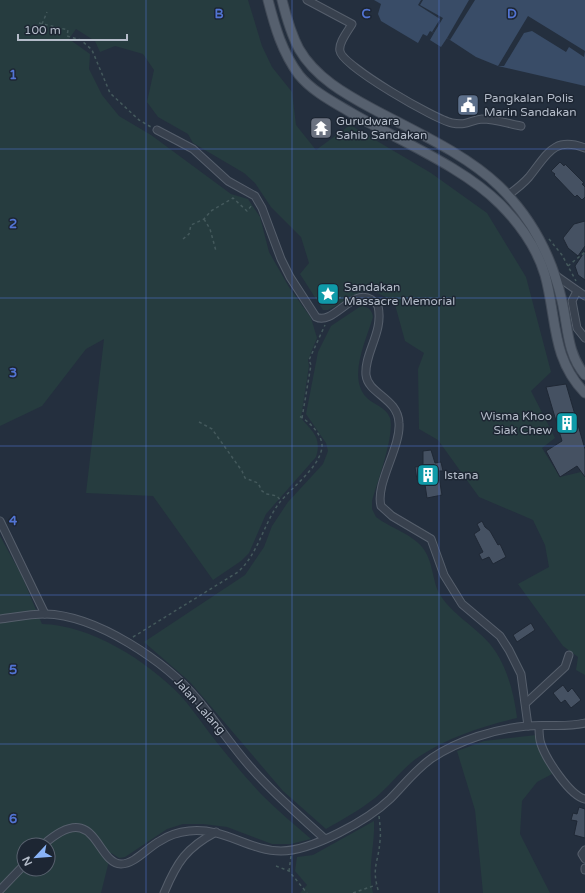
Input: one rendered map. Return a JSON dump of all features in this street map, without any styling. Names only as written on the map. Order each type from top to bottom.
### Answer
[{"type":"main road","points":[[268,0],[279,40],[300,76],[309,85],[356,116],[468,178],[486,191],[511,215],[531,243],[538,257],[547,287],[560,354],[572,377],[585,393]]},
{"type":"main road","points":[[282,0],[298,48],[309,63],[322,76],[356,99],[473,164],[508,196],[538,236],[555,275],[572,352],[575,362],[585,375]]},
{"type":"street","points":[[307,0],[352,24],[340,45],[342,56],[350,65],[398,96],[451,123],[464,125],[480,119],[521,126]]},
{"type":"street","points":[[157,130],[193,150],[228,181],[251,192],[256,198],[290,277],[316,317],[325,318],[359,298],[369,298],[378,306],[380,317],[366,375],[370,384],[394,406],[399,422],[398,435],[385,475],[380,503],[385,512],[431,539],[444,575],[462,604],[500,636],[521,674],[528,726]]},
{"type":"street","points":[[508,196],[528,179],[552,148],[562,144],[572,144],[585,148]]},
{"type":"street","points":[[555,275],[581,293],[572,301],[577,328],[585,338]]},
{"type":"street","points":[[0,521],[45,614]]},
{"type":"street","name":"Jalan Lalang","points":[[0,619],[45,614],[71,617],[126,641],[170,672],[198,700],[252,769],[284,802],[325,839]]},
{"type":"street","points":[[526,703],[565,667],[569,655]]},
{"type":"street","points":[[54,837],[69,828],[79,828],[87,831],[94,837],[112,861],[123,864],[162,840],[173,835],[192,831],[216,832],[270,850],[292,850],[325,839],[378,809],[417,770],[444,752],[481,736],[528,726],[560,727],[585,723]]},
{"type":"street","points":[[539,726],[541,745],[563,781],[578,798],[585,800]]},
{"type":"street","points":[[164,893],[178,866],[192,847],[216,832]]},
{"type":"street","points":[[585,850],[582,854],[585,859]]},
{"type":"street","points":[[0,890],[16,873]]},
{"type":"path","points":[[42,24],[47,12]]},
{"type":"path","points":[[39,23],[68,30],[67,36],[82,40],[92,50],[110,93],[139,120],[157,130]]},
{"type":"path","points":[[184,239],[190,234],[191,225],[204,219],[211,211],[233,198],[247,211],[256,198]]},
{"type":"path","points":[[204,219],[210,229],[216,251]]},
{"type":"path","points":[[548,239],[568,266],[581,293]]},
{"type":"path","points":[[568,266],[585,252]]},
{"type":"path","points":[[302,418],[311,365],[310,360],[326,323]]},
{"type":"path","points":[[126,641],[238,572],[248,563],[268,520],[281,501],[318,461],[322,446],[320,437],[299,416]]},
{"type":"path","points":[[199,422],[212,429],[230,452],[245,478],[258,483],[262,491],[276,496],[281,501]]},
{"type":"path","points":[[378,809],[380,842],[374,870],[376,885],[379,893]]},
{"type":"path","points":[[289,871],[292,850]]},
{"type":"path","points":[[276,866],[289,871],[307,893]]},
{"type":"path","points":[[353,893],[376,885]]},
{"type":"green space","points":[[0,0],[248,0],[262,46],[272,67],[292,92],[296,125],[316,150],[350,125],[431,173],[487,213],[526,277],[551,372],[531,391],[555,438],[542,448],[560,477],[585,471],[585,675],[576,670],[578,657],[563,646],[518,584],[549,567],[545,545],[533,520],[479,497],[438,440],[419,429],[418,369],[424,353],[405,341],[394,301],[371,290],[361,292],[328,310],[323,310],[300,274],[309,263],[301,237],[271,207],[255,183],[244,173],[193,143],[188,134],[158,117],[147,102],[154,70],[143,54],[115,46],[100,52],[95,41],[76,29],[69,39],[90,54],[89,69],[102,95],[119,116],[151,135],[231,194],[248,199],[260,217],[269,252],[289,287],[311,318],[317,338],[308,360],[309,366],[301,418],[315,436],[318,450],[316,457],[266,514],[249,553],[241,561],[213,580],[153,496],[86,493],[104,339],[86,349],[42,406],[0,426]]},
{"type":"green space","points":[[361,306],[370,309],[373,317],[358,370],[361,390],[367,398],[386,411],[390,418],[391,426],[388,447],[372,501],[372,509],[376,517],[381,521],[407,535],[422,547],[426,552],[439,593],[456,614],[484,638],[496,652],[509,680],[517,718],[467,733],[431,749],[408,765],[381,793],[326,829],[283,791],[190,682],[144,642],[245,575],[264,547],[272,526],[288,502],[323,464],[328,451],[326,443],[306,414],[318,352],[331,326]]},
{"type":"green space","points":[[0,536],[21,574],[42,624],[61,626],[98,638],[135,658],[167,682],[191,708],[228,756],[263,796],[311,839],[291,844],[272,844],[227,827],[203,824],[183,824],[167,829],[125,857],[119,858],[111,853],[101,893],[0,893]]},
{"type":"green space","points":[[536,735],[552,774],[537,782],[522,801],[520,834],[550,893],[483,893],[475,810],[457,751],[484,741]]},
{"type":"green space","points":[[374,821],[371,866],[371,884],[373,893],[300,893],[307,885],[295,871],[297,857],[313,855]]},
{"type":"water","points":[[374,0],[585,0],[585,86],[498,66],[476,57],[447,38],[441,47],[430,40],[434,33],[430,31],[427,36],[423,34],[418,43],[381,21],[378,14],[381,4]]},
{"type":"pier","points":[[421,0],[423,0],[420,5],[443,18],[434,33],[432,32],[440,19],[418,5]]},
{"type":"pier","points":[[469,0],[475,0],[450,40],[447,38]]},
{"type":"pier","points":[[528,16],[585,51],[584,57],[569,47],[566,52],[532,31],[524,33],[504,66],[498,66]]},
{"type":"building","points":[[560,162],[564,166],[565,164],[584,183],[582,184],[585,187],[585,197],[582,200],[577,195],[575,197],[551,171]]},
{"type":"building","points":[[585,221],[585,246],[578,256],[568,248],[563,238],[574,224]]},
{"type":"building","points":[[585,251],[585,280],[578,275],[575,266]]},
{"type":"building","points":[[566,384],[585,449],[585,477],[577,466],[560,477],[546,451],[562,441],[546,387]]},
{"type":"building","name":"Istana","points":[[431,450],[435,463],[441,462],[443,471],[438,471],[442,495],[427,498],[424,478],[417,480],[415,467],[423,466],[423,451]]},
{"type":"building","points":[[482,521],[498,545],[500,544],[506,557],[493,564],[489,557],[482,560],[479,554],[483,552],[474,534],[480,530],[477,524]]},
{"type":"building","points":[[531,623],[535,630],[517,642],[513,635]]},
{"type":"building","points":[[563,685],[568,692],[572,688],[581,700],[571,708],[565,700],[561,703],[553,693]]},
{"type":"building","points":[[579,807],[585,809],[585,838],[574,835],[577,821],[571,820],[573,813],[577,814]]},
{"type":"place","name":"Pangkalan Polis Marin Sandakan","points":[[468,105]]},
{"type":"place","name":"Gurudwara Sahib Sandakan","points":[[321,128]]},
{"type":"place","name":"Sandakan Massacre Memorial","points":[[328,294]]},
{"type":"place","name":"Wisma Khoo Siak Chew","points":[[567,423]]},
{"type":"place","name":"Istana","points":[[428,475]]}]
